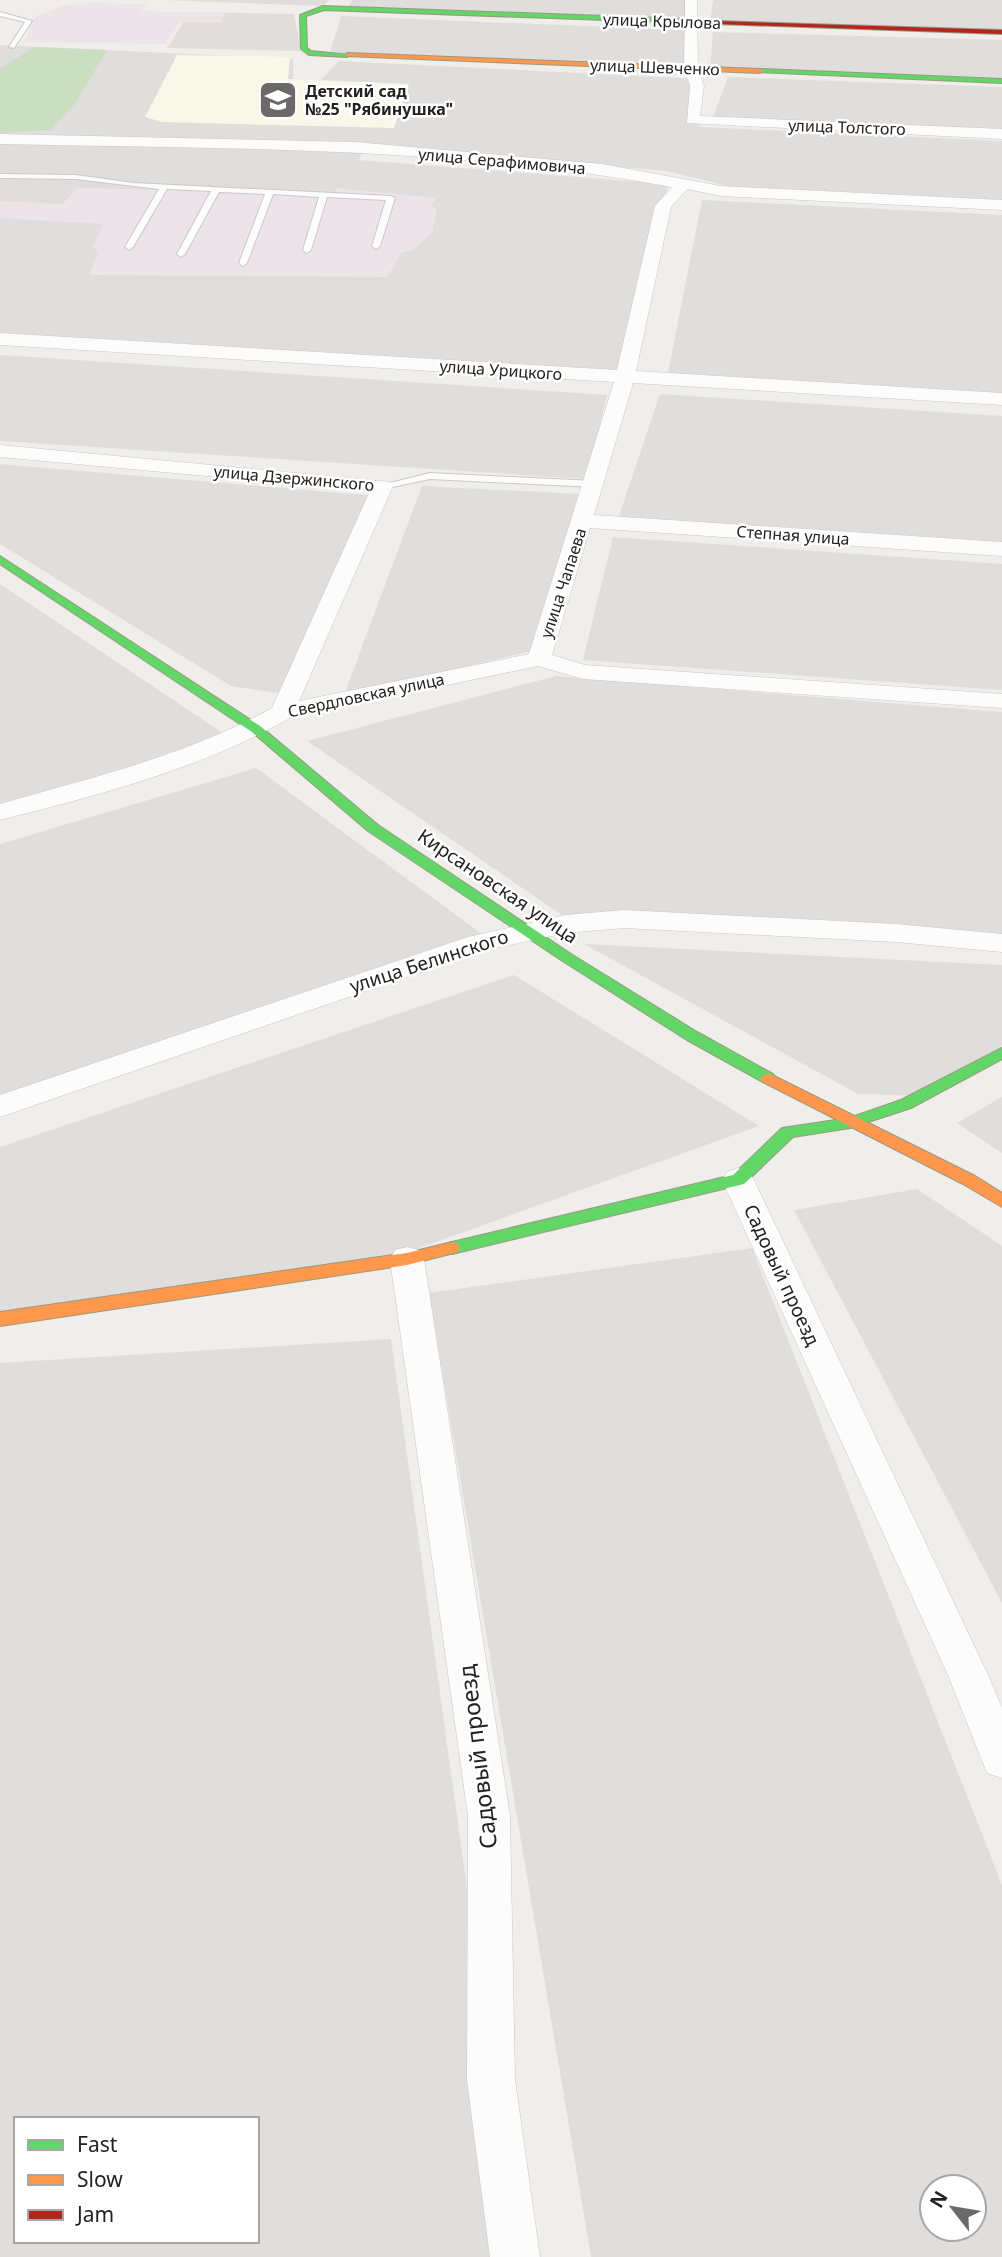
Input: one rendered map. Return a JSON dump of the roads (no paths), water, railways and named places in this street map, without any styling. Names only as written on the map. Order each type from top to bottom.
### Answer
[{"type":"street","points":[[691,0],[691,68]]},
{"type":"street","name":"улица Крылова","points":[[325,4],[690,22],[1002,32]]},
{"type":"street","name":"улица Шевченко","points":[[325,4],[303,15],[303,41],[309,52],[1002,81]]},
{"type":"street","name":"улица Толстого","points":[[691,68],[697,86],[692,120],[1002,134]]},
{"type":"street","name":"улица Серафимовича","points":[[0,139],[355,147],[603,170],[721,191],[1002,205]]},
{"type":"street","name":"улица Чапаева","points":[[683,184],[663,206],[625,377],[539,659],[583,672],[1002,701]]},
{"type":"street","name":"улица Урицкого","points":[[0,339],[1002,399]]},
{"type":"street","name":"улица Дзержинского","points":[[0,451],[383,486],[282,712]]},
{"type":"street","name":"Степная улица","points":[[583,521],[1002,549]]},
{"type":"street","name":"Кирсановская улица","points":[[0,559],[256,729],[373,828],[692,1036],[850,1123],[969,1180],[1002,1201]]},
{"type":"street","name":"Свердловская улица","points":[[0,812],[194,755],[256,729],[282,712],[539,659]]},
{"type":"street","name":"улица Белинского","points":[[0,1106],[478,943],[529,930],[624,919],[896,933],[1002,943]]},
{"type":"street","points":[[0,1319],[407,1259],[738,1180],[788,1132],[850,1123],[906,1104],[1002,1053]]},
{"type":"street","name":"Садовый проезд","points":[[738,1180],[968,1675],[1002,1759]]},
{"type":"street","name":"Садовый проезд","points":[[407,1259],[488,1816],[491,2080],[515,2257]]},
{"type":"street","name":"Садовый проезд","points":[[968,1675],[1002,1702]]},
{"type":"lane","points":[[0,15],[29,21],[12,47]]},
{"type":"lane","points":[[0,176],[76,177],[164,187],[391,198],[376,246]]},
{"type":"lane","points":[[130,247],[164,187]]},
{"type":"lane","points":[[181,254],[216,189]]},
{"type":"lane","points":[[243,263],[270,192]]},
{"type":"lane","points":[[307,250],[324,195]]},
{"type":"lane","points":[[383,486],[430,476],[594,484]]},
{"type":"place","name":"Детский сад №25 \"Рябинушка\"","points":[[278,100]]}]
